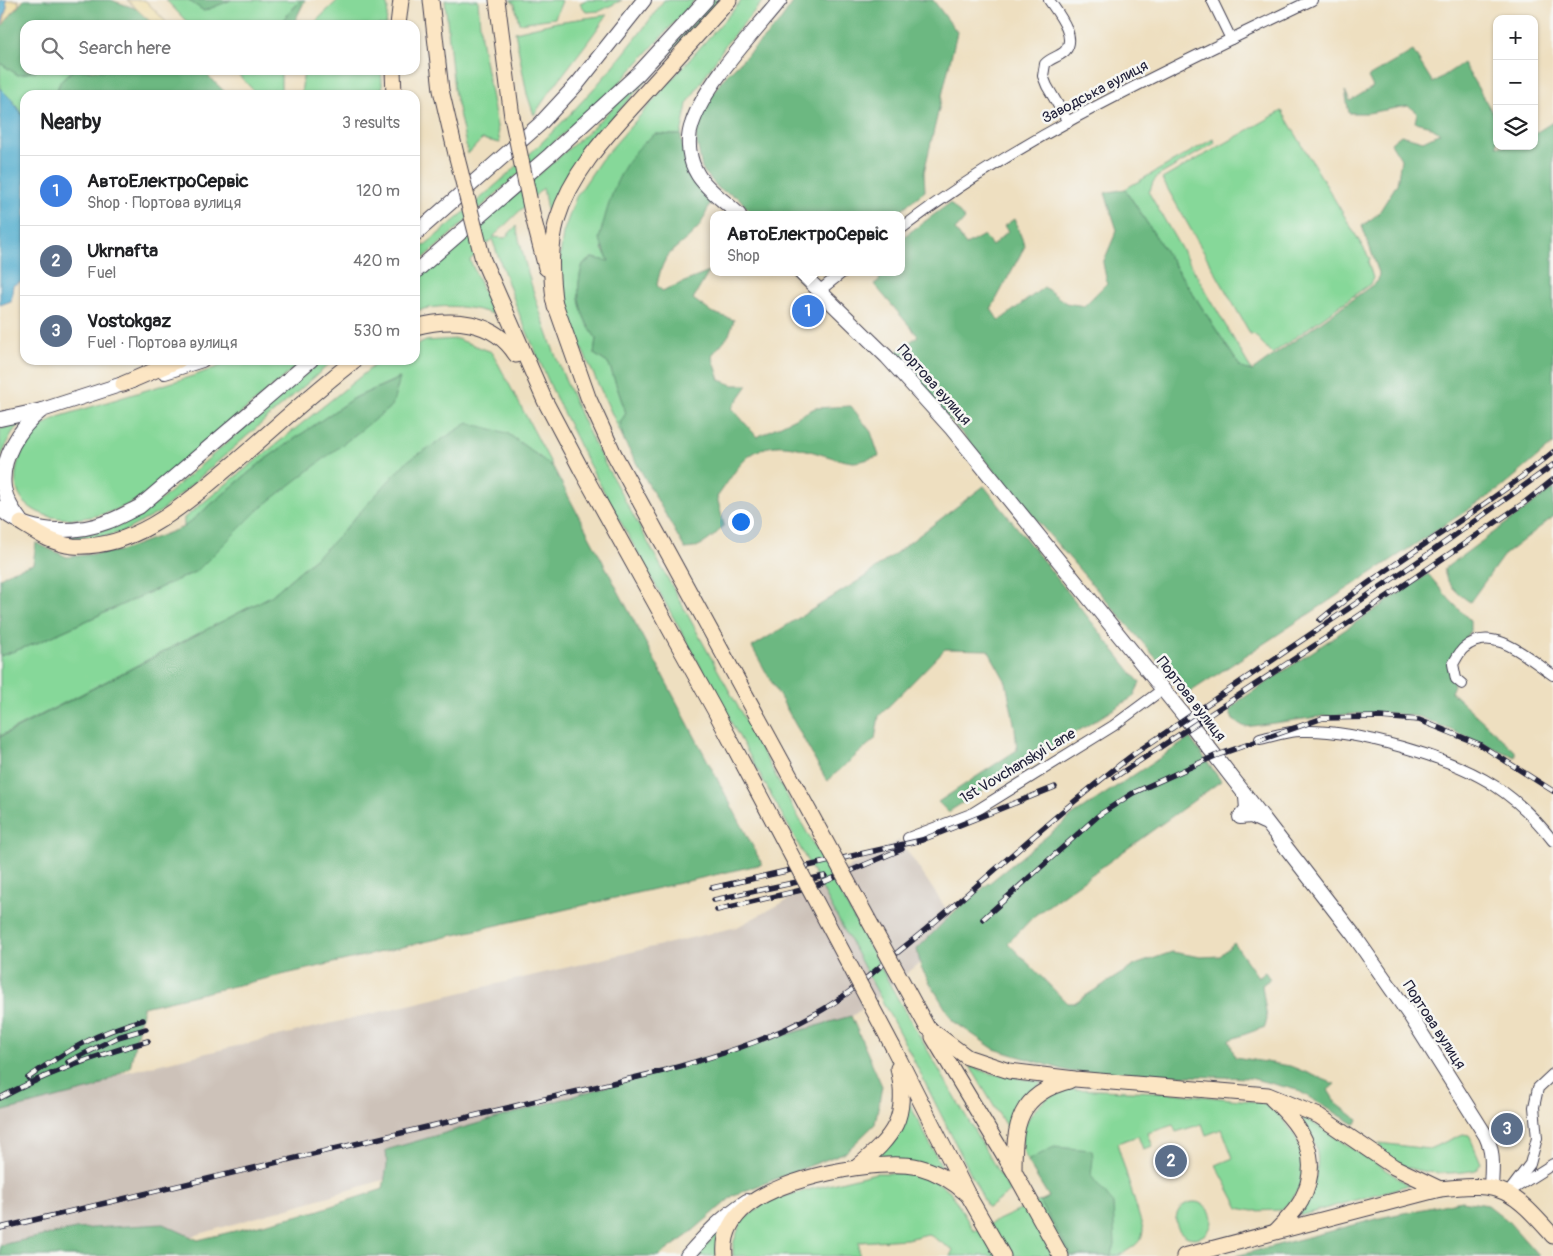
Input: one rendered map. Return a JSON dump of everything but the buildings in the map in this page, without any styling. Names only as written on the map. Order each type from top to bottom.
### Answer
[{"type":"main road","points":[[399,20],[401,0]]},
{"type":"main road","points":[[431,0],[441,90],[483,260],[545,400],[718,718],[893,1047],[968,1195],[1002,1256]]},
{"type":"main road","points":[[496,0],[512,117],[533,217],[555,306],[588,397],[614,454],[927,1027],[1015,1173],[1061,1256]]},
{"type":"main road","points":[[555,306],[551,270],[553,241],[557,219],[574,181],[586,161],[729,0]]},
{"type":"main road","points":[[393,75],[394,90]]},
{"type":"main road","points":[[420,326],[433,322],[463,322],[493,332],[507,340],[545,400]]},
{"type":"main road","points":[[123,384],[167,365]]},
{"type":"main road","points":[[22,523],[56,543],[72,546],[107,543],[155,524],[191,498],[349,365]]},
{"type":"main road","points":[[927,1027],[967,1057],[983,1064],[1009,1071],[1075,1079],[1268,1094],[1319,1116],[1394,1167],[1440,1189]]},
{"type":"main road","points":[[857,1167],[882,1146],[895,1128],[902,1106],[901,1083],[893,1047]]},
{"type":"main road","points":[[1015,1173],[1014,1137],[1021,1117],[1031,1100],[1047,1088],[1075,1079]]},
{"type":"main road","points":[[1268,1094],[1288,1113],[1298,1126],[1310,1154],[1311,1174],[1300,1202],[1276,1231]]},
{"type":"main road","points":[[724,1256],[724,1242],[733,1221],[747,1206],[771,1191],[857,1167],[889,1165],[919,1167],[945,1178],[968,1195]]},
{"type":"main road","points":[[1184,1256],[1440,1189],[1473,1185],[1491,1186],[1508,1193],[1551,1235]]},
{"type":"street","points":[[420,230],[540,124],[578,84],[644,0]]},
{"type":"street","points":[[420,268],[550,155],[639,73],[706,0]]},
{"type":"street","points":[[735,211],[699,176],[692,160],[689,141],[691,125],[699,106],[715,81],[780,0]]},
{"type":"street","points":[[1049,0],[1068,32],[1069,40],[1063,52],[1045,64],[1043,76],[1068,122]]},
{"type":"street","points":[[1212,0],[1230,39]]},
{"type":"street","name":"Заводська вулиця","points":[[905,226],[946,194],[1068,122],[1230,39],[1312,0]]},
{"type":"street","name":"Портова вулиця","points":[[804,276],[887,357],[952,429],[1163,689],[1353,934],[1400,1002],[1486,1136],[1493,1159],[1491,1186]]},
{"type":"street","points":[[819,291],[838,276]]},
{"type":"street","points":[[0,418],[42,410],[186,365]]},
{"type":"street","points":[[0,508],[22,523],[48,529],[79,529],[107,522],[138,507],[306,365]]},
{"type":"street","points":[[22,523],[10,505],[4,489],[4,470],[10,451],[20,434],[30,419],[42,410]]},
{"type":"street","points":[[1462,684],[1456,679],[1453,664],[1464,648],[1482,639],[1498,639],[1553,676]]},
{"type":"street","name":"1st Vovchanskyi Lane","points":[[908,838],[972,814],[1113,726],[1163,689]]},
{"type":"street","points":[[1260,739],[1300,731],[1348,733],[1444,761],[1494,785],[1530,813],[1553,841]]},
{"type":"street","points":[[1508,1193],[1530,1164],[1537,1138],[1534,1107],[1538,1088],[1553,1074]]},
{"type":"street","points":[[1508,1193],[1553,1164]]},
{"type":"street","points":[[687,1256],[732,1210],[754,1197],[771,1191]]},
{"type":"shaded area","points":[[900,840],[961,931],[800,1057],[193,1236],[0,1256],[0,1102],[737,927]]},
{"type":"green space","points":[[24,0],[111,0],[137,9],[149,20],[20,20],[20,75],[18,75],[0,63],[0,28]]},
{"type":"green space","points":[[166,0],[188,0],[204,11],[231,0],[301,0],[283,20],[185,20]]},
{"type":"green space","points":[[188,0],[231,0],[204,11]]},
{"type":"green space","points":[[301,0],[305,0],[295,20],[283,20]]},
{"type":"green space","points":[[338,0],[385,0],[388,8],[387,20],[317,20]]},
{"type":"green space","points":[[445,0],[478,0],[481,38],[500,143],[482,139],[468,154],[454,90]]},
{"type":"green space","points":[[510,0],[562,1],[555,18],[519,23],[515,4]]},
{"type":"green space","points":[[586,0],[622,0],[600,11],[586,12],[580,3]]},
{"type":"green space","points":[[664,0],[695,0],[614,89],[420,262],[420,249],[484,195],[549,136],[580,104],[637,37]]},
{"type":"green space","points":[[713,0],[718,0],[592,141],[569,172],[549,221],[543,188],[493,237],[505,238],[516,226],[531,285],[550,342],[573,398],[599,453],[898,999],[1010,1192],[988,1208],[909,1051],[790,829],[586,459],[554,394],[520,316],[492,239],[470,260],[493,314],[454,306],[420,310],[420,277],[588,132],[650,71]]},
{"type":"green space","points":[[742,0],[764,0],[726,44],[687,104],[681,135],[655,134],[602,249],[610,262],[592,258],[583,264],[580,274],[580,302],[590,329],[596,338],[594,354],[609,364],[626,413],[620,423],[624,440],[573,330],[558,273],[563,233],[576,197],[601,160]]},
{"type":"green space","points":[[795,0],[933,0],[957,32],[924,172],[925,191],[899,211],[749,211],[739,198],[719,189],[702,169],[696,137],[702,110],[722,80],[778,24]]},
{"type":"green space","points":[[607,15],[534,115],[527,94],[515,32],[557,22]]},
{"type":"green space","points":[[1413,51],[1433,83],[1463,63],[1493,113],[1493,150],[1538,150],[1538,131],[1553,122],[1553,444],[1501,488],[1187,694],[893,354],[918,336],[874,284],[880,280],[880,276],[905,276],[905,236],[950,203],[965,219],[955,230],[966,245],[984,235],[992,246],[1008,231],[1004,226],[1014,219],[1025,246],[991,309],[999,321],[1044,287],[1066,303],[1084,306],[1107,283],[1103,263],[1117,230],[1105,193],[1125,189],[1241,368],[1252,371],[1378,281],[1379,273],[1362,226],[1378,214],[1397,184],[1401,159],[1391,143],[1401,135],[1423,141],[1440,133],[1427,125],[1415,122],[1417,113],[1408,106],[1368,113],[1349,113],[1345,91],[1350,101],[1373,87],[1368,77]]},
{"type":"green space","points":[[0,63],[18,75],[68,75],[60,82],[57,90],[20,90],[20,112],[0,88]]},
{"type":"green space","points":[[68,75],[207,75],[223,90],[57,90],[60,82]]},
{"type":"green space","points":[[239,75],[281,75],[281,90],[253,90]]},
{"type":"green space","points":[[303,75],[381,75],[383,90],[302,90]]},
{"type":"green space","points":[[1282,111],[1370,259],[1368,262],[1373,278],[1370,284],[1272,354],[1254,334],[1251,335],[1162,179]]},
{"type":"green space","points":[[655,134],[681,135],[687,162],[713,197],[697,229],[671,252],[663,264],[657,285],[662,291],[709,272],[693,299],[711,312],[734,320],[729,335],[712,355],[720,380],[733,385],[748,385],[732,408],[757,437],[815,408],[851,406],[871,432],[879,456],[853,462],[786,446],[773,446],[760,450],[744,461],[717,497],[724,525],[702,544],[685,549],[624,441],[620,423],[626,413],[609,364],[594,354],[596,338],[582,311],[579,293],[580,274],[583,264],[592,258],[609,261],[599,239],[612,194],[624,167],[643,144]]},
{"type":"green space","points":[[1213,139],[1215,143],[1158,176],[1153,182],[1149,193],[1252,371],[1241,368],[1125,189]]},
{"type":"green space","points":[[457,339],[492,352],[553,467],[507,433],[329,546],[271,596],[0,736],[0,656],[37,643],[197,571],[258,510],[399,378],[352,399],[264,460],[184,527],[184,518],[375,365],[420,365],[420,344],[426,341]]},
{"type":"green space","points":[[223,365],[298,365],[143,496],[117,510],[84,518],[52,517],[37,512],[25,503],[19,495],[16,486],[16,476],[20,456],[30,438],[47,423],[58,417],[196,375]]},
{"type":"green space","points":[[316,365],[328,365],[160,512],[123,532],[93,539],[66,540],[63,536],[93,533],[121,525],[155,505]]},
{"type":"green space","points":[[400,378],[392,406],[258,510],[197,571],[37,643],[0,656],[0,578],[12,571],[33,564],[36,543],[67,557],[120,551],[184,527],[264,460],[352,399]]},
{"type":"green space","points":[[20,423],[12,433],[0,459],[0,429]]},
{"type":"green space","points":[[468,423],[507,433],[553,467],[762,864],[143,1007],[130,1067],[95,1088],[0,1112],[0,737],[271,596],[329,546],[406,462]]},
{"type":"green space","points":[[984,486],[1140,683],[1133,697],[948,812],[938,802],[1017,750],[1015,728],[1006,682],[988,650],[945,649],[879,716],[875,739],[827,781],[752,647],[863,578]]},
{"type":"green space","points":[[1553,489],[1553,517],[1503,556],[1470,602],[1457,592],[1447,579],[1444,569]]},
{"type":"green space","points":[[1428,574],[1470,620],[1470,631],[1448,664],[1454,685],[1451,692],[1515,751],[1515,757],[1420,717],[1382,712],[1325,716],[1245,727],[1233,720],[1229,710],[1239,701]]},
{"type":"green space","points":[[1190,738],[1221,781],[1034,916],[1008,943],[1067,1003],[1074,1003],[1135,965],[1172,952],[1201,957],[1220,956],[1234,943],[1258,977],[1265,972],[1270,979],[1262,985],[1267,1019],[1265,1027],[1229,1040],[1235,1057],[1290,1066],[1335,1084],[1328,1090],[1336,1103],[1358,1120],[1357,1123],[1354,1124],[1297,1090],[1250,1078],[1071,1072],[994,1049],[953,1021],[921,968],[917,949],[956,910],[1073,815]]},
{"type":"green space","points":[[851,1016],[882,1086],[875,1124],[846,1152],[734,1195],[688,1235],[659,1256],[0,1256],[0,1245],[76,1229],[163,1224],[198,1240],[316,1211],[383,1189],[387,1165],[386,1150]]},
{"type":"green space","points":[[970,1066],[989,1073],[1042,1082],[1015,1111],[1007,1128]]},
{"type":"green space","points":[[1063,1089],[1162,1092],[1260,1102],[1286,1123],[1295,1137],[1301,1151],[1303,1166],[1301,1181],[1294,1196],[1282,1210],[1252,1211],[1239,1208],[1216,1165],[1233,1158],[1222,1129],[1206,1135],[1202,1124],[1176,1132],[1173,1125],[1148,1133],[1153,1146],[1143,1149],[1138,1136],[1117,1143],[1143,1229],[1138,1242],[1119,1256],[950,1256],[953,1250],[928,1234],[907,1239],[859,1242],[859,1256],[733,1256],[733,1244],[741,1222],[768,1200],[876,1173],[915,1173],[935,1181],[950,1191],[974,1231],[1049,1197],[1027,1160],[1022,1137],[1024,1127],[1036,1109]]},
{"type":"green space","points":[[907,1099],[944,1171],[872,1161]]},
{"type":"green space","points":[[1299,1114],[1409,1185],[1299,1216],[1312,1187],[1317,1165],[1317,1154],[1314,1142]]},
{"type":"green space","points":[[1463,1134],[1469,1135],[1481,1163],[1476,1170],[1436,1173],[1408,1168],[1386,1154],[1379,1143],[1429,1149]]},
{"type":"green space","points":[[1054,1147],[1092,1150],[1091,1176],[1113,1203],[1115,1245],[1111,1256],[1072,1256],[1040,1202],[1049,1197],[1027,1161]]},
{"type":"green space","points":[[1462,1201],[1488,1205],[1507,1220],[1539,1256],[1236,1256],[1384,1217]]},
{"type":"green space","points":[[1194,1202],[1201,1203],[1207,1207],[1211,1213],[1211,1227],[1207,1233],[1201,1237],[1194,1238],[1187,1237],[1181,1233],[1177,1227],[1176,1220],[1177,1213],[1181,1207],[1187,1203]]},
{"type":"green space","points":[[722,1227],[717,1256],[697,1256]]},
{"type":"sand","points":[[6,0],[18,0],[19,4],[3,25],[7,7]]},
{"type":"sand","points":[[127,0],[145,0],[164,20],[149,20]]},
{"type":"water","points":[[0,0],[6,0],[7,7],[0,28]]},
{"type":"water","points":[[0,88],[20,112],[20,282],[13,285],[11,301],[0,305]]},
{"type":"railway","points":[[1320,620],[1377,577],[1496,496],[1553,452]]},
{"type":"railway","points":[[0,1228],[663,1071],[741,1047],[797,1024],[838,1000],[860,983],[1075,801],[1134,754],[1423,558],[1553,465]]},
{"type":"railway","points":[[1115,777],[1338,630],[1524,503],[1553,480]]},
{"type":"railway","points":[[983,919],[1099,815],[1133,793],[1215,756],[1323,718],[1379,717],[1419,720],[1479,744],[1553,791]]},
{"type":"railway","points":[[712,888],[922,840],[1055,787]]},
{"type":"railway","points":[[717,910],[810,888],[902,849]]},
{"type":"railway","points":[[714,900],[825,876]]},
{"type":"railway","points":[[28,1078],[55,1059],[83,1043],[112,1030],[143,1020]]},
{"type":"railway","points":[[68,1062],[118,1037],[146,1029]]},
{"type":"railway","points":[[0,1098],[72,1065],[148,1041]]},
{"type":"place","name":"АвтоЕлектроСервіс","points":[[808,311]]},
{"type":"place","name":"Vostokgaz","points":[[1507,1129]]},
{"type":"place","name":"Ukrnafta","points":[[1171,1161]]}]
